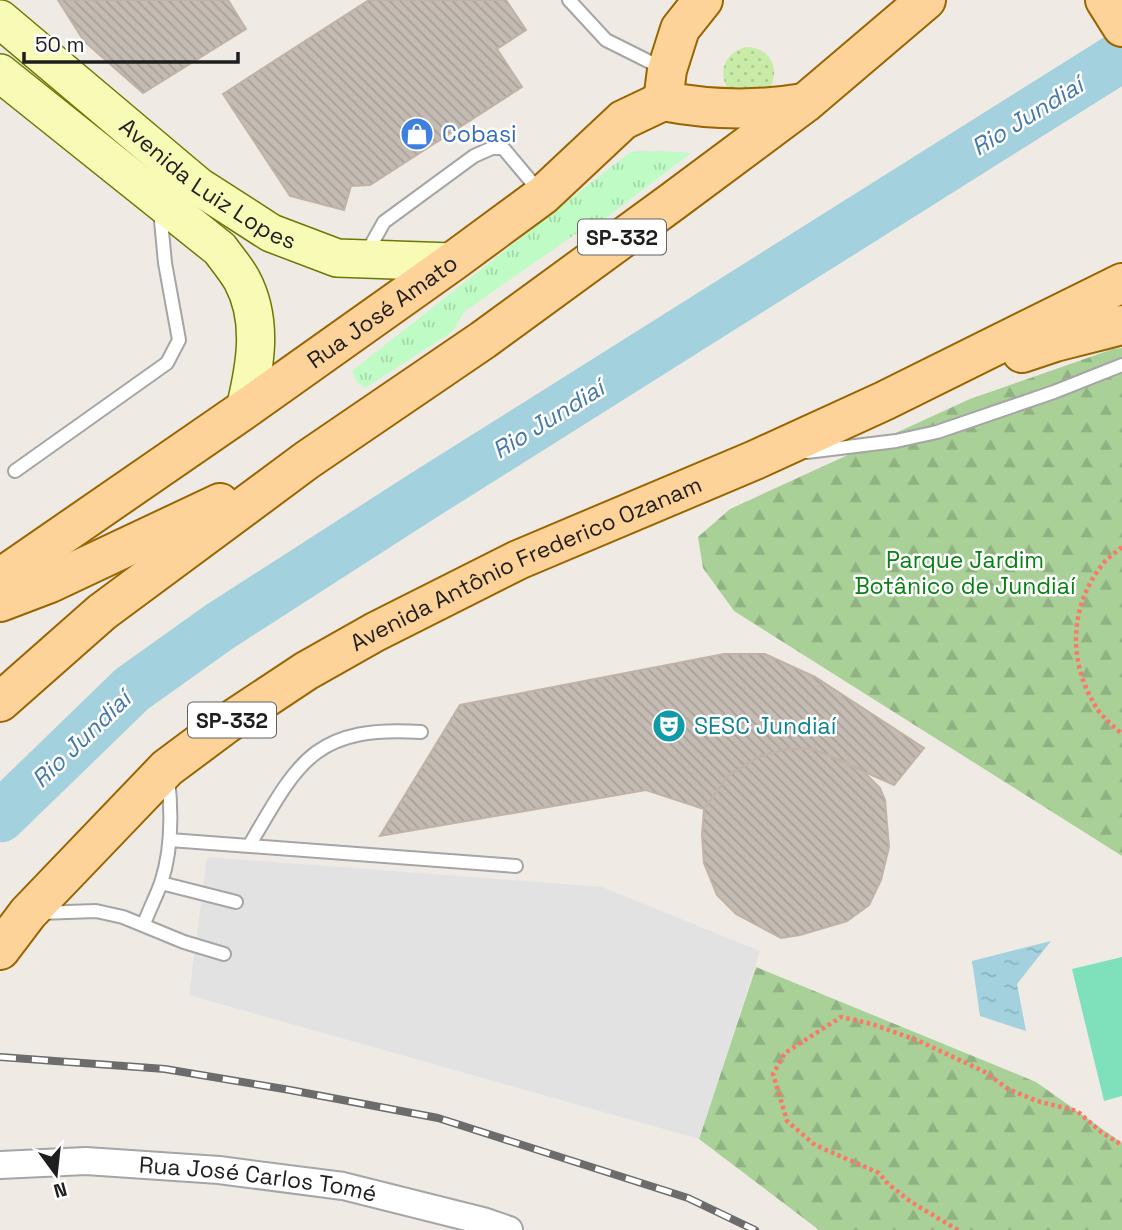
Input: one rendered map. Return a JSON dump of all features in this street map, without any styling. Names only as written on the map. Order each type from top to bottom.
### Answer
[{"type":"main road","points":[[703,0],[680,29],[665,86],[709,108],[774,108],[805,103]]},
{"type":"main road","name":"SP-332","points":[[0,702],[102,612],[307,460],[483,340],[805,103],[926,0]]},
{"type":"main road","points":[[1105,0],[1122,27]]},
{"type":"main road","name":"Avenida Luiz Lopes","points":[[0,19],[198,186],[271,233],[337,258],[452,262]]},
{"type":"main road","name":"Avenida Luiz Lopes","points":[[0,73],[220,249],[242,281],[255,316],[253,372],[245,409]]},
{"type":"main road","name":"Rua José Amato","points":[[0,578],[245,409],[543,195],[623,120],[665,86]]},
{"type":"main road","name":"Avenida Antônio Frederico Ozanam","points":[[0,950],[28,913],[167,768],[226,723],[306,671],[375,632],[517,560],[755,460],[884,401],[1122,283]]},
{"type":"main road","points":[[884,401],[1055,342],[1122,325]]},
{"type":"main road","points":[[0,602],[50,583],[307,460]]},
{"type":"street","name":"Rua José Carlos Tomé","points":[[0,1165],[86,1161],[219,1170],[343,1186],[509,1230]]},
{"type":"lane","points":[[569,0],[606,40],[665,86]]},
{"type":"lane","points":[[364,258],[384,222],[474,156],[492,148],[503,148],[543,195]]},
{"type":"lane","points":[[15,471],[167,363],[173,352],[179,340],[165,263],[159,199]]},
{"type":"lane","points":[[755,460],[896,441],[937,432],[1054,392],[1122,365]]},
{"type":"lane","points":[[249,846],[289,779],[304,760],[329,744],[348,737],[386,730],[421,732]]},
{"type":"lane","points":[[144,924],[161,883],[170,840],[171,804],[167,768]]},
{"type":"lane","points":[[170,840],[516,866]]},
{"type":"lane","points":[[161,883],[236,902]]},
{"type":"lane","points":[[28,913],[96,911],[144,924],[184,942],[224,954]]},
{"type":"path","points":[[1122,547],[1102,564],[1082,597],[1075,635],[1080,674],[1097,709],[1122,734]]},
{"type":"path","points":[[958,1230],[911,1202],[888,1184],[879,1173],[815,1145],[787,1121],[773,1074],[785,1053],[841,1017],[872,1024],[919,1041],[985,1072],[1008,1089],[1037,1101],[1077,1111],[1101,1132],[1122,1145]]},
{"type":"green space","points":[[746,47],[767,54],[773,66],[773,80],[770,88],[731,93],[724,79],[724,65],[732,54]]},
{"type":"green space","points":[[630,152],[691,153],[590,230],[577,233],[465,311],[452,332],[365,388],[357,382],[352,371]]},
{"type":"green space","name":"Parque Jardim Botânico de Jundiaí","points":[[1122,348],[1122,856],[734,611],[703,568],[698,537],[730,509],[970,399]]},
{"type":"green space","points":[[1122,957],[1122,1096],[1104,1101],[1072,969]]},
{"type":"green space","points":[[756,967],[1036,1082],[1122,1143],[1122,1230],[819,1230],[699,1139]]},
{"type":"shaded area","points":[[207,857],[602,887],[760,951],[699,1139],[189,995]]},
{"type":"water","points":[[1051,941],[1017,984],[1026,1031],[980,1016],[972,961]]},
{"type":"building","points":[[58,0],[228,0],[246,29],[143,93],[84,41]]},
{"type":"building","points":[[369,0],[506,0],[526,30],[497,49],[522,87],[370,185],[351,186],[344,210],[290,196],[223,94]]},
{"type":"building","name":"SESC Jundiaí","points":[[724,654],[765,654],[815,677],[924,748],[894,785],[813,749],[787,749],[758,757],[728,776],[704,809],[646,790],[380,836],[460,705]]},
{"type":"building","points":[[787,749],[813,749],[860,768],[880,788],[885,800],[889,847],[881,880],[869,905],[847,921],[781,938],[736,914],[717,895],[704,863],[702,835],[704,809],[728,776],[758,757]]},
{"type":"waterway","name":"Rio Jundiaí","points":[[0,817],[132,689],[219,627],[1122,56]]},
{"type":"railway","points":[[0,1057],[165,1069],[438,1118],[688,1198],[755,1230]]},
{"type":"place","name":"Cobasi","points":[[417,134]]},
{"type":"place","name":"SESC Jundiaí","points":[[669,726]]}]
